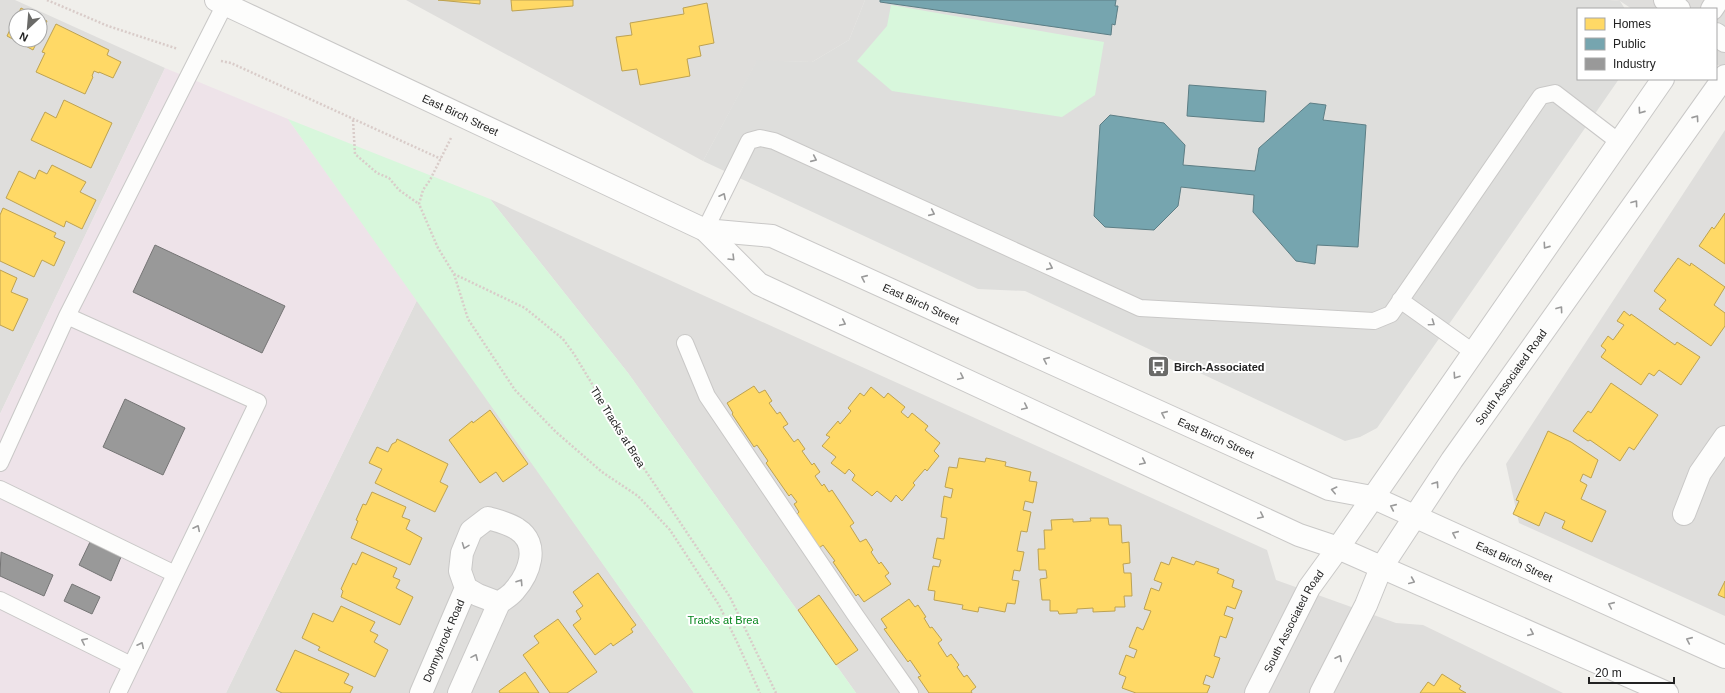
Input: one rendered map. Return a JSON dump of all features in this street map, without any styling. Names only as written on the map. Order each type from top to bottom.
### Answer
[{"type":"street","points":[[1665,0],[1677,8]]},
{"type":"street","name":"East Birch Street","points":[[220,2],[705,230],[759,284],[1299,534],[1338,548],[1667,693]]},
{"type":"street","points":[[1717,35],[1725,41]]},
{"type":"street","name":"South Associated Road","points":[[1321,693],[1366,606],[1381,568],[1414,516],[1452,460],[1725,76]]},
{"type":"street","name":"South Associated Road","points":[[1256,693],[1309,588],[1662,80]]},
{"type":"street","name":"East Birch Street","points":[[705,230],[772,236],[1329,489],[1372,497],[1725,656]]},
{"type":"street","points":[[1684,514],[1700,473],[1725,437]]},
{"type":"street","name":"Donnybrook Road","points":[[459,693],[499,603],[514,592],[527,572],[532,555],[528,540],[518,530],[503,522],[488,518],[471,531],[462,553],[460,571],[466,588],[478,595],[499,603]]},
{"type":"street","name":"Donnybrook Road","points":[[421,693],[466,588]]},
{"type":"lane","points":[[0,463],[67,316],[199,56],[220,2]]},
{"type":"lane","points":[[705,230],[749,142],[760,138],[781,144],[1140,308],[1374,321],[1391,314],[1541,96],[1555,93],[1619,142]]},
{"type":"lane","points":[[1400,300],[1473,352]]},
{"type":"lane","points":[[67,316],[258,402],[118,693]]},
{"type":"lane","points":[[685,343],[707,396],[910,693]]},
{"type":"lane","points":[[0,489],[175,574]]},
{"type":"lane","points":[[0,600],[131,665]]},
{"type":"path","points":[[47,0],[108,26],[199,56],[231,63],[441,159],[423,190],[419,204]]},
{"type":"path","points":[[353,120],[355,154],[377,172],[389,178],[399,190],[419,204],[438,248],[454,274],[468,318],[515,390],[556,432],[602,472],[638,496],[670,530],[719,605],[760,693]]},
{"type":"path","name":"The Tracks at Brea","points":[[454,274],[525,308],[563,339],[574,354],[635,455],[730,597],[776,693]]},
{"type":"shaded area","points":[[0,0],[15,0],[33,8],[8,8],[8,48],[48,48],[48,15],[165,68],[0,414]]},
{"type":"shaded area","points":[[406,0],[865,0],[849,40],[812,62],[757,61],[703,161]]},
{"type":"shaded area","points":[[865,0],[1610,0],[1620,1],[1624,8],[1577,8],[1577,80],[1618,80],[1377,428],[1360,437],[1345,441],[1025,291],[978,289],[703,161],[757,60],[812,62],[849,40]]},
{"type":"shaded area","points":[[1610,0],[1725,0],[1725,69],[1717,65],[1717,8],[1630,8],[1620,1]]},
{"type":"shaded area","points":[[165,68],[288,119],[417,300],[226,693],[0,693],[0,414]]},
{"type":"shaded area","points":[[1725,130],[1725,616],[1519,523],[1506,464]]},
{"type":"shaded area","points":[[490,199],[1267,550],[1276,580],[1396,623],[1423,625],[1563,693],[856,693],[628,373]]},
{"type":"shaded area","points":[[417,300],[694,693],[226,693]]},
{"type":"green space","points":[[891,5],[1104,42],[1095,95],[1062,117],[892,91],[857,61],[887,26]]},
{"type":"green space","name":"Tracks at Brea","points":[[288,119],[490,199],[628,373],[856,693],[694,693]]},
{"type":"building: Homes","points":[[438,0],[480,0],[480,4]]},
{"type":"building: Homes","points":[[511,0],[573,0],[573,6],[512,11]]},
{"type":"building: Homes","points":[[707,3],[714,43],[699,46],[701,56],[687,59],[690,76],[640,85],[637,69],[622,71],[616,37],[632,35],[630,23],[684,14],[683,8]]},
{"type":"building: Homes","points":[[56,24],[109,50],[107,55],[121,62],[113,78],[94,71],[93,77],[85,94],[36,72],[45,53],[42,52],[44,48],[48,48],[48,40]]},
{"type":"building: Homes","points":[[64,100],[112,123],[91,168],[31,140],[45,112],[56,118]]},
{"type":"building: Homes","points":[[52,165],[86,182],[80,192],[96,200],[82,229],[66,221],[64,227],[6,198],[19,171],[35,179],[39,170],[47,174]]},
{"type":"building: Homes","points":[[3,208],[56,233],[54,237],[65,242],[54,266],[42,260],[34,277],[0,261],[0,215]]},
{"type":"building: Homes","points":[[1725,213],[1725,264],[1699,246],[1712,227],[1714,229]]},
{"type":"building: Homes","points":[[1678,258],[1690,266],[1691,263],[1725,287],[1714,305],[1725,313],[1725,326],[1711,346],[1659,309],[1666,300],[1654,291]]},
{"type":"building: Homes","points":[[0,270],[17,278],[11,292],[28,299],[13,331],[0,325]]},
{"type":"building: Homes","points":[[1624,311],[1630,316],[1631,314],[1675,345],[1677,342],[1700,357],[1681,385],[1659,370],[1654,376],[1649,373],[1641,385],[1601,357],[1606,350],[1601,346],[1608,336],[1613,340],[1624,325],[1617,321]]},
{"type":"building: Homes","points":[[1611,383],[1658,415],[1634,450],[1629,447],[1620,461],[1590,440],[1588,441],[1573,431],[1588,411],[1591,413]]},
{"type":"building: Homes","points":[[754,386],[759,393],[765,390],[772,401],[769,403],[777,414],[780,412],[788,424],[783,427],[794,442],[798,439],[805,449],[802,451],[812,465],[814,463],[820,472],[815,476],[822,486],[824,484],[829,492],[832,490],[854,523],[850,526],[860,542],[866,539],[873,550],[871,552],[879,564],[881,562],[889,573],[885,576],[891,584],[864,602],[858,594],[856,596],[833,562],[835,561],[823,545],[819,548],[797,514],[799,512],[794,504],[797,502],[791,494],[789,496],[766,463],[768,461],[757,445],[754,447],[732,414],[733,413],[727,403]]},
{"type":"building: Homes","points":[[871,387],[884,398],[888,393],[905,407],[901,412],[908,418],[912,413],[928,426],[925,430],[940,443],[934,451],[939,456],[927,471],[925,469],[913,483],[915,485],[902,501],[896,495],[891,502],[877,491],[872,496],[852,480],[855,475],[849,469],[845,474],[831,463],[836,457],[822,446],[830,437],[826,435],[838,421],[840,424],[851,411],[848,408],[860,393],[864,396]]},
{"type":"building: Homes","points":[[490,410],[528,464],[503,482],[496,472],[480,483],[449,440],[472,421],[473,423]]},
{"type":"building: Homes","points":[[1548,431],[1571,442],[1598,460],[1591,478],[1583,474],[1580,481],[1587,485],[1581,499],[1606,511],[1592,542],[1562,528],[1565,521],[1545,512],[1539,526],[1513,514],[1519,501],[1516,500]]},
{"type":"building: Homes","points":[[397,439],[448,464],[440,482],[448,486],[435,512],[375,483],[382,469],[369,463],[377,447],[388,452],[392,444],[396,442]]},
{"type":"building: Homes","points":[[959,458],[985,462],[986,458],[1006,462],[1005,466],[1031,472],[1029,481],[1037,482],[1033,503],[1025,501],[1023,510],[1031,512],[1027,532],[1021,531],[1017,551],[1024,552],[1020,571],[1014,570],[1012,580],[1019,581],[1015,604],[1007,603],[1005,612],[979,607],[978,612],[962,609],[963,605],[934,600],[935,591],[928,590],[933,566],[939,567],[941,560],[933,558],[937,538],[944,539],[947,518],[941,517],[944,496],[951,498],[953,489],[945,487],[949,467],[957,468]]},
{"type":"building: Homes","points":[[372,492],[406,507],[402,517],[410,520],[406,529],[422,538],[410,565],[351,538],[358,521],[356,520],[363,504],[366,505]]},
{"type":"building: Homes","points":[[1090,518],[1108,518],[1109,525],[1121,525],[1122,543],[1129,542],[1130,563],[1123,564],[1124,573],[1131,573],[1132,596],[1124,596],[1125,607],[1115,607],[1115,611],[1093,612],[1093,608],[1077,609],[1077,613],[1059,614],[1058,611],[1050,611],[1050,600],[1042,600],[1040,579],[1047,578],[1046,570],[1039,570],[1038,549],[1045,549],[1044,530],[1052,530],[1051,520],[1073,519],[1073,522],[1091,521]]},
{"type":"building: Homes","points":[[362,552],[397,568],[393,577],[400,580],[396,588],[413,597],[400,625],[341,597],[343,591],[341,589],[353,563],[356,565]]},
{"type":"building: Homes","points":[[1172,557],[1194,565],[1196,561],[1219,569],[1217,573],[1234,580],[1232,587],[1242,591],[1235,609],[1227,606],[1224,615],[1233,618],[1226,638],[1220,636],[1214,656],[1220,658],[1213,678],[1206,675],[1203,684],[1210,686],[1207,693],[1136,693],[1122,688],[1126,677],[1119,674],[1126,655],[1134,658],[1137,650],[1129,647],[1137,627],[1143,630],[1151,611],[1144,609],[1151,588],[1159,591],[1162,583],[1154,580],[1161,562],[1169,565]]},
{"type":"building: Homes","points":[[598,573],[636,625],[631,629],[633,632],[613,646],[611,643],[595,655],[573,625],[581,619],[576,611],[583,606],[573,592]]},
{"type":"building: Homes","points":[[1725,581],[1725,598],[1718,595]]},
{"type":"building: Homes","points":[[819,595],[858,650],[836,665],[798,610]]},
{"type":"building: Homes","points":[[909,599],[915,607],[918,605],[926,617],[924,618],[930,628],[932,627],[942,640],[938,643],[947,657],[951,654],[959,665],[957,667],[964,677],[967,675],[976,687],[971,691],[972,693],[929,693],[918,677],[921,676],[910,660],[908,662],[884,629],[887,628],[881,619]]},
{"type":"building: Homes","points":[[341,606],[375,622],[370,631],[378,635],[374,642],[388,650],[375,677],[318,650],[320,647],[302,638],[313,613],[333,622]]},
{"type":"building: Homes","points":[[558,619],[597,672],[567,693],[550,693],[523,655],[539,643],[534,636]]},
{"type":"building: Homes","points":[[295,650],[349,674],[344,683],[353,687],[350,693],[282,693],[276,690]]},
{"type":"building: Homes","points":[[525,672],[539,693],[500,693],[499,691]]},
{"type":"building: Homes","points":[[1442,674],[1461,686],[1459,689],[1466,693],[1420,693],[1428,682],[1434,686]]},
{"type":"building: Public","points":[[880,0],[1116,0],[1115,6],[1118,6],[1115,25],[1112,24],[1111,35],[880,2]]},
{"type":"building: Public","points":[[1189,85],[1266,91],[1264,122],[1187,116]]},
{"type":"building: Public","points":[[1310,103],[1326,105],[1323,120],[1366,125],[1358,247],[1317,245],[1315,264],[1296,261],[1253,212],[1254,195],[1181,187],[1178,206],[1154,230],[1105,227],[1094,216],[1100,125],[1110,115],[1164,123],[1185,145],[1183,165],[1255,171],[1259,148]]},
{"type":"building: Industry","points":[[155,245],[285,306],[262,353],[133,292]]},
{"type":"building: Industry","points":[[125,399],[185,428],[163,475],[103,447]]},
{"type":"building: Industry","points":[[90,542],[121,557],[111,581],[79,565]]},
{"type":"building: Industry","points":[[1,552],[53,575],[44,596],[0,576]]},
{"type":"building: Industry","points":[[72,584],[100,597],[92,614],[64,601]]},
{"type":"place","name":"Birch-Associated","points":[[1158,367]]}]
